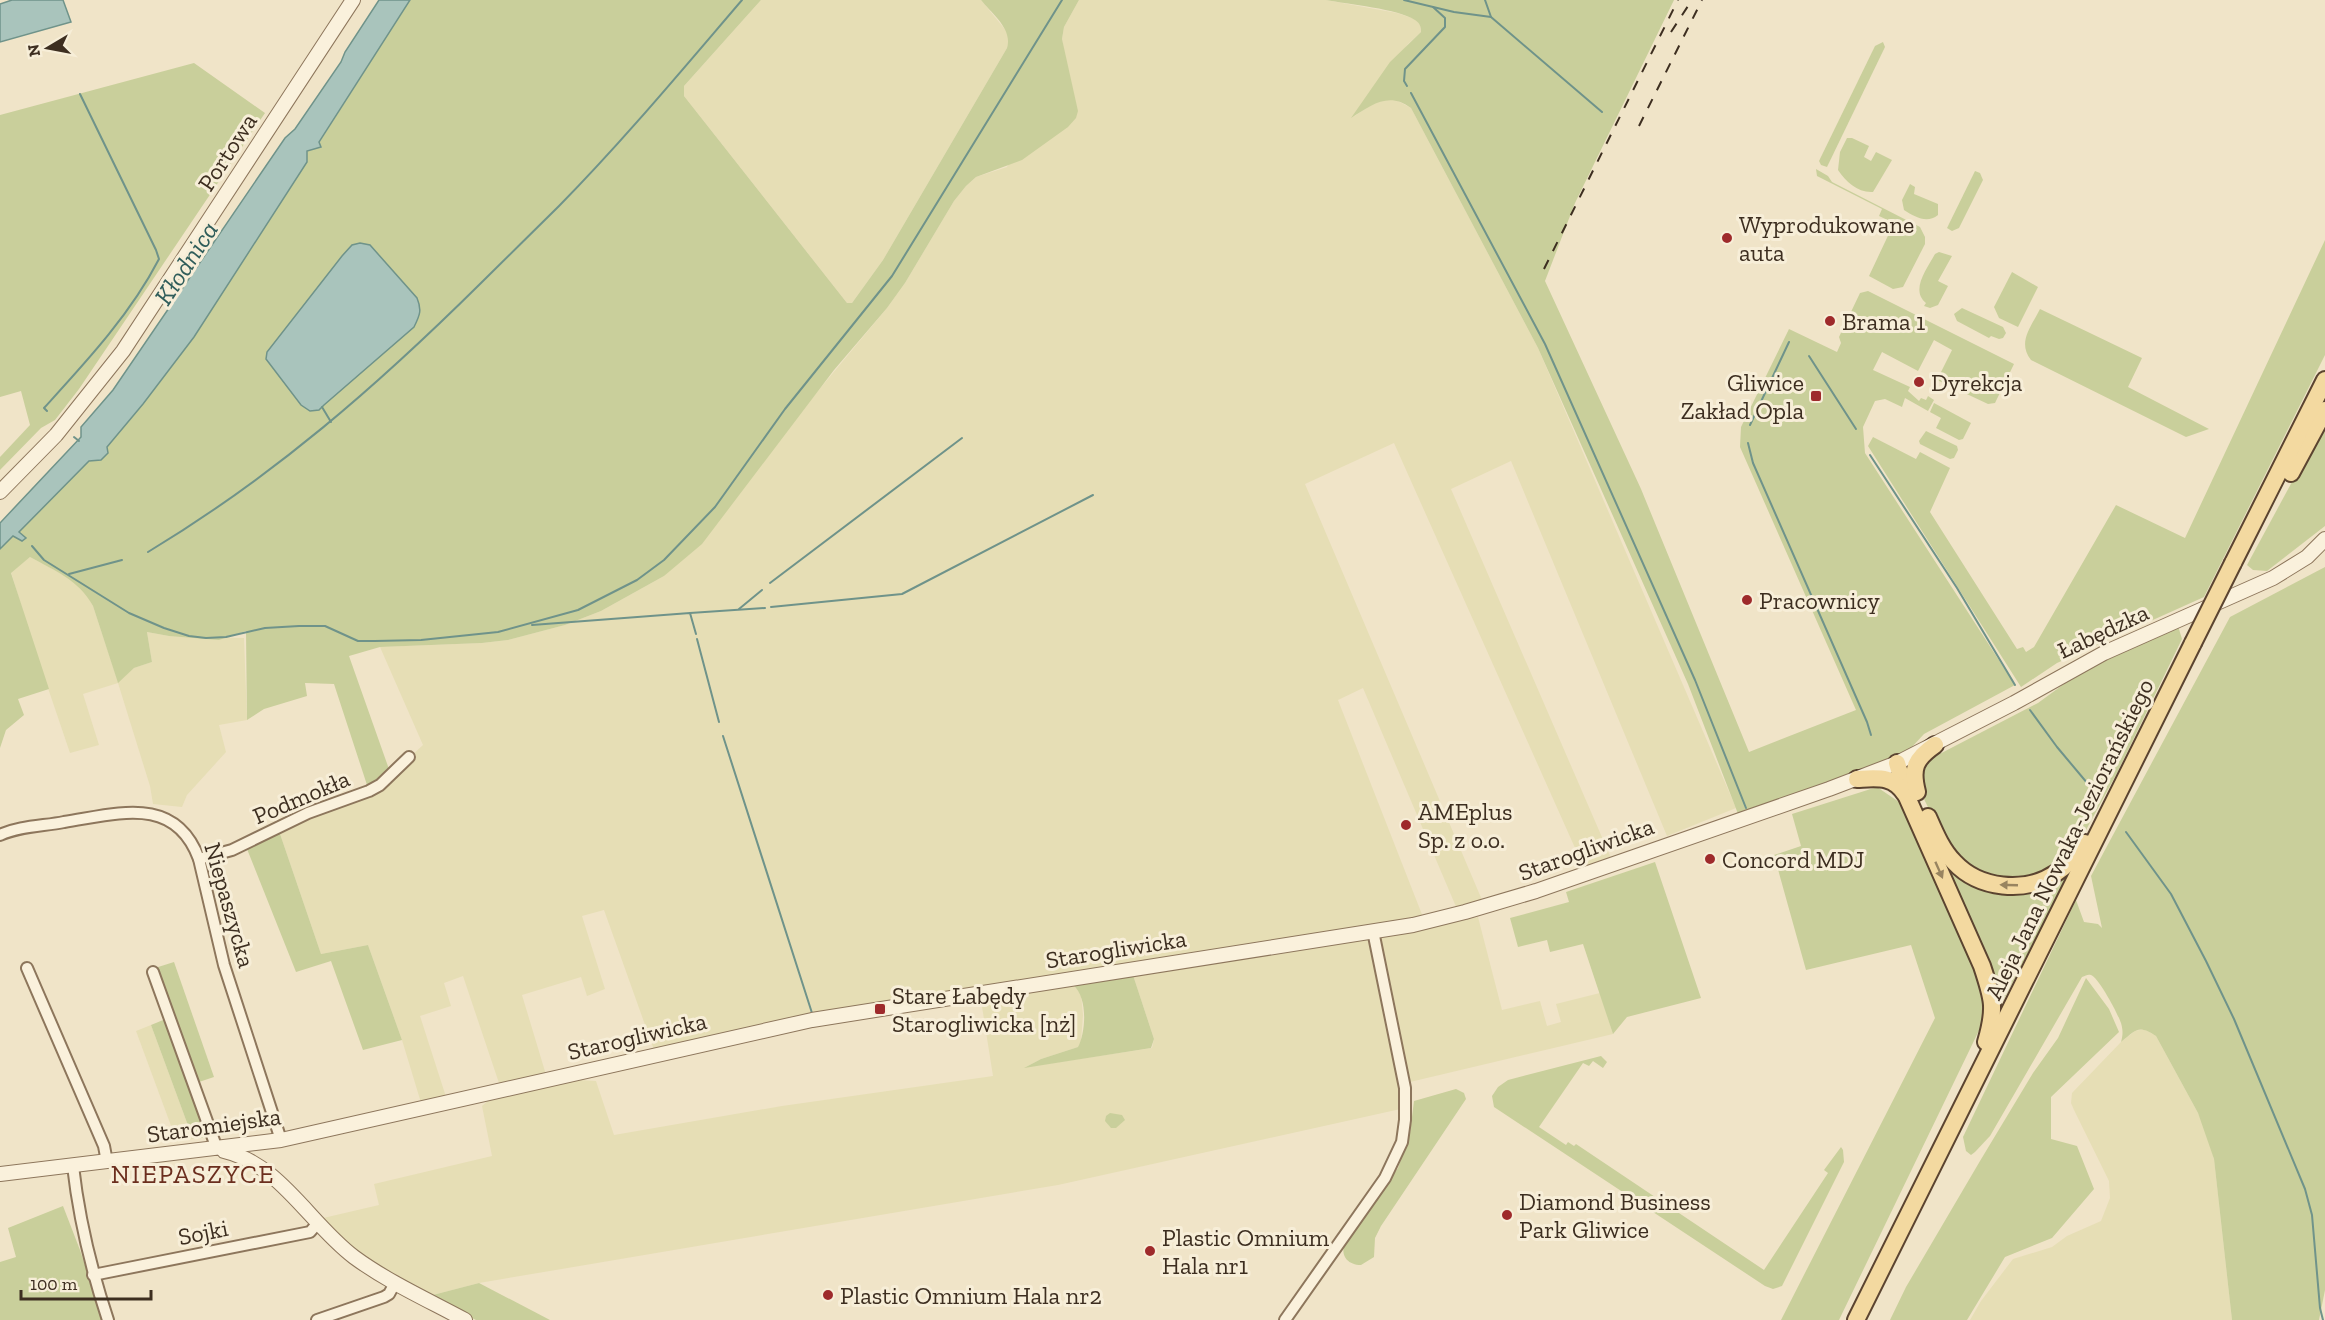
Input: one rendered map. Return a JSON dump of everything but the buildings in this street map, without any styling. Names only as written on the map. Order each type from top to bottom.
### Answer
[{"type":"main road","name":"Aleja Jana Nowaka-Jeziorańskiego","points":[[1856,1320],[2325,380]]},
{"type":"main road","points":[[2234,563],[2247,555],[2325,410]]},
{"type":"main road","points":[[1912,794],[1914,771],[1924,753],[1935,745]]},
{"type":"main road","points":[[1897,763],[1912,794],[1991,993],[1994,1016],[1975,1080]]},
{"type":"main road","points":[[1857,779],[1891,780],[1912,794],[1952,861],[1987,884],[2027,885],[2054,875],[2076,855],[2114,801]]},
{"type":"street","name":"Portowa","points":[[0,492],[56,435],[123,351],[353,0]]},
{"type":"street","name":"Łabędzka","points":[[1897,763],[1935,745],[2104,653],[2273,578],[2307,557],[2323,542]]},
{"type":"street","name":"Podmokła","points":[[199,859],[231,850],[308,813],[369,791],[380,785],[409,757]]},
{"type":"street","name":"Starogliwicka","points":[[327,1130],[812,1020],[1443,918],[1510,900],[1897,763]]},
{"type":"street","name":"Niepaszycka","points":[[0,835],[34,827],[139,811],[174,822],[194,846],[199,859],[224,965],[281,1140]]},
{"type":"street","points":[[1285,1320],[1385,1178],[1402,1142],[1406,1120],[1405,1088],[1373,931]]},
{"type":"street","points":[[27,968],[104,1146],[107,1162]]},
{"type":"street","points":[[153,972],[217,1149],[235,1153],[262,1167]]},
{"type":"street","name":"Staromiejska","points":[[0,1174],[217,1149],[281,1140],[327,1130]]},
{"type":"street","points":[[261,1143],[256,1149],[255,1160],[317,1224],[352,1255],[443,1315],[465,1320]]},
{"type":"street","points":[[72,1166],[80,1221],[93,1275],[108,1320]]},
{"type":"street","name":"Sojki","points":[[93,1275],[310,1232],[317,1224]]},
{"type":"street","points":[[317,1320],[384,1297],[389,1294],[395,1283]]},
{"type":"shaded area","points":[[761,0],[981,0],[1008,33],[1007,48],[883,260],[852,303],[847,303],[684,96],[684,86]]},
{"type":"shaded area","points":[[1079,0],[1326,0],[1397,13],[1415,19],[1420,24],[1421,32],[1408,44],[1353,117],[1377,101],[1387,99],[1396,100],[1411,108],[1538,348],[1736,808],[1667,836],[1511,461],[1451,489],[1611,858],[1584,868],[1394,443],[1305,484],[1485,907],[1457,909],[1363,688],[1338,700],[1423,917],[1374,931],[1395,935],[1478,917],[1502,1010],[1540,1001],[1547,1026],[1561,1022],[1556,1004],[1600,993],[1613,1034],[1410,1082],[1405,1108],[1058,1185],[479,1283],[429,1296],[368,1262],[319,1219],[379,1205],[374,1184],[492,1156],[482,1106],[501,1089],[463,976],[444,983],[451,1006],[420,1016],[447,1100],[422,1106],[402,1040],[368,945],[321,954],[278,828],[380,785],[423,745],[380,647],[508,640],[565,625],[601,611],[664,576],[887,308],[905,283],[954,201],[966,186],[976,177],[1007,167],[1064,54],[1062,39],[1064,27]],"holes":[[[604,910],[654,1050],[980,994],[993,1076],[782,1106],[614,1135],[596,1081],[547,1078],[522,995],[581,977],[587,996],[605,989],[582,916]],[[1131,969],[1154,1039],[1152,1048],[1026,1067],[1041,1059],[1078,1047],[1081,1041],[1083,1015],[1081,994],[1073,985]]]},
{"type":"shaded area","points":[[30,557],[75,581],[87,595],[93,606],[118,682],[134,668],[152,662],[147,632],[169,636],[244,638],[247,720],[219,725],[226,752],[187,795],[182,807],[153,804],[150,786],[118,683],[83,694],[99,745],[70,753],[11,572]]},
{"type":"shaded area","points":[[151,1025],[193,1139],[177,1142],[136,1031]]},
{"type":"shaded area","points":[[2144,1029],[2156,1036],[2207,1134],[2214,1159],[2232,1320],[1970,1320],[1981,1301],[2013,1259],[2052,1247],[2067,1236],[2101,1221],[2110,1198],[2109,1181],[2071,1103],[2072,1093],[2121,1042],[2135,1031]]},
{"type":"green space","points":[[410,0],[761,0],[684,86],[684,96],[847,303],[852,303],[883,260],[1007,48],[1007,34],[1004,28],[981,0],[1079,0],[1064,27],[1062,39],[1078,111],[1076,118],[1068,127],[1022,160],[976,177],[966,186],[954,201],[905,283],[887,308],[834,370],[702,544],[664,576],[601,611],[565,625],[508,640],[380,647],[349,656],[390,772],[367,785],[334,684],[305,683],[307,696],[264,709],[247,720],[246,631],[219,640],[147,632],[152,662],[134,668],[118,683],[93,606],[87,597],[66,577],[30,557],[11,573],[49,689],[18,699],[24,715],[6,730],[0,748],[0,549],[89,461],[95,460],[143,404],[255,242],[307,162],[307,151],[319,143]]},
{"type":"green space","points":[[1326,0],[1674,0],[1575,203],[1545,281],[1641,489],[1749,752],[1856,710],[1740,447],[1741,427],[1789,329],[1837,352],[1841,343],[1839,337],[1860,293],[1868,291],[2014,364],[1995,403],[1988,404],[1937,380],[1952,350],[1934,340],[1918,371],[1882,352],[1873,370],[1910,387],[1908,391],[1919,401],[1921,398],[1926,400],[1928,396],[1934,400],[1928,411],[1905,398],[1902,407],[1885,399],[1875,401],[1863,427],[1865,453],[2015,685],[1924,734],[1897,763],[1740,819],[1688,684],[1538,348],[1411,108],[1403,103],[1388,100],[1373,105],[1351,118],[1390,62],[1421,32],[1420,25],[1415,20],[1397,13]]},
{"type":"green space","points":[[1883,42],[1885,47],[1827,167],[1821,165],[1819,161],[1875,46]]},
{"type":"green space","points":[[194,63],[265,113],[79,389],[55,420],[41,428],[0,470],[0,457],[30,425],[21,391],[0,397],[0,115]]},
{"type":"green space","points":[[1847,138],[1869,146],[1864,157],[1871,161],[1876,152],[1892,160],[1873,192],[1862,191],[1853,186],[1838,170],[1840,152]]},
{"type":"green space","points":[[1816,169],[1828,176],[1832,182],[1920,227],[1925,237],[1925,244],[1903,287],[1893,289],[1869,276],[1894,223],[1879,216],[1882,209],[1817,176]]},
{"type":"green space","points":[[1975,171],[1980,173],[1983,180],[1959,228],[1952,231],[1947,228]]},
{"type":"green space","points":[[1910,184],[1915,187],[1914,194],[1938,204],[1938,215],[1925,219],[1904,210],[1902,200]]},
{"type":"green space","points":[[2325,240],[2325,355],[2204,597],[2057,663],[2021,687],[1868,446],[1873,437],[1916,459],[1920,452],[1950,468],[1930,512],[2017,649],[2023,647],[2026,652],[2034,647],[2116,505],[2185,538]]},
{"type":"green space","points":[[1939,252],[1952,256],[1938,281],[1948,286],[1938,305],[1930,308],[1924,306],[1926,303],[1921,298],[1920,286],[1928,266],[1935,254]]},
{"type":"green space","points":[[2012,272],[2038,287],[2018,327],[1999,318],[1994,307]]},
{"type":"green space","points":[[1962,308],[2003,327],[2006,333],[2003,338],[1991,336],[1989,338],[1957,321],[1954,314]]},
{"type":"green space","points":[[2040,309],[2142,358],[2128,387],[2209,429],[2186,437],[2031,360],[2025,347],[2025,341]]},
{"type":"green space","points":[[1934,403],[1971,423],[1963,439],[1959,440],[1936,428],[1941,418],[1930,412]]},
{"type":"green space","points":[[2325,421],[2325,526],[2267,571],[2253,570],[2247,565]]},
{"type":"green space","points":[[1926,431],[1957,446],[1958,450],[1954,458],[1950,459],[1920,444],[1919,441]]},
{"type":"green space","points":[[2325,567],[2325,1290],[2319,1320],[2232,1320],[2214,1159],[2198,1113],[2156,1036],[2141,1029],[2130,1034],[2121,1042],[2122,1030],[2119,1018],[2103,989],[2091,975],[2082,977],[1990,1136],[1971,1155],[1966,1151],[1963,1137],[2076,900],[2084,922],[2098,924],[2102,928],[2091,876],[2230,617]]},
{"type":"green space","points":[[2178,626],[2182,639],[2117,773],[2079,843],[2060,865],[2037,876],[2007,881],[1970,869],[1947,846],[1924,799],[1920,780],[1928,760],[2038,703],[2079,673]]},
{"type":"green space","points":[[1907,777],[1934,838],[1982,885],[2070,872],[2003,1001]]},
{"type":"green space","points":[[1877,787],[1902,804],[1983,991],[1985,1018],[1839,1320],[1781,1320],[1935,1018],[1911,945],[1806,970],[1774,855],[1801,846],[1792,814]]},
{"type":"green space","points":[[278,828],[321,954],[368,945],[402,1040],[363,1050],[331,961],[296,972],[245,844]]},
{"type":"green space","points":[[1655,862],[1701,998],[1627,1017],[1613,1034],[1583,944],[1550,952],[1547,940],[1518,947],[1510,918],[1569,902],[1566,892]]},
{"type":"green space","points":[[174,962],[214,1077],[196,1083],[155,968]]},
{"type":"green space","points":[[1131,969],[1154,1039],[1151,1048],[1024,1068],[1041,1059],[1078,1047],[1083,1033],[1084,1015],[1081,998],[1073,985]]},
{"type":"green space","points":[[2086,978],[2109,1009],[2119,1032],[2051,1097],[2051,1139],[2077,1146],[2094,1189],[2052,1238],[2005,1257],[1967,1320],[1890,1320],[1906,1287],[1980,1161],[2033,1073],[2058,1038]]},
{"type":"green space","points":[[168,1018],[210,1137],[193,1139],[151,1025]]},
{"type":"green space","points":[[1601,1056],[1607,1062],[1603,1068],[1593,1061],[1589,1066],[1583,1063],[1539,1127],[1566,1145],[1568,1142],[1574,1146],[1576,1144],[1764,1270],[1828,1173],[1824,1170],[1841,1147],[1844,1162],[1782,1286],[1773,1289],[1765,1286],[1494,1107],[1492,1096],[1498,1087],[1508,1080]]},
{"type":"green space","points":[[1456,1089],[1464,1093],[1466,1099],[1381,1226],[1375,1238],[1374,1257],[1361,1265],[1350,1262],[1345,1257],[1344,1246],[1398,1168],[1410,1133],[1414,1101]]},
{"type":"green space","points":[[1110,1113],[1122,1115],[1125,1120],[1116,1128],[1111,1128],[1105,1121],[1106,1116]]},
{"type":"green space","points":[[63,1206],[103,1320],[0,1320],[0,1262],[16,1257],[8,1228]]},
{"type":"green space","points":[[479,1283],[550,1320],[476,1320],[429,1296]]},
{"type":"water","points":[[12,0],[63,0],[71,22],[0,42],[0,4]]},
{"type":"water","points":[[379,0],[410,0],[319,142],[321,147],[307,151],[307,162],[194,337],[107,447],[108,453],[101,460],[89,461],[19,532],[26,538],[22,541],[13,536],[0,549],[0,523],[81,437],[81,427],[113,390],[285,138],[295,129],[341,62],[345,52]]},
{"type":"water","points":[[360,243],[370,245],[417,298],[419,316],[414,327],[319,410],[310,411],[301,405],[266,359],[267,352],[342,256],[352,245]]},
{"type":"waterway","points":[[148,552],[194,523],[281,461],[323,428],[403,358],[583,181],[742,0]]},
{"type":"waterway","points":[[32,546],[44,560],[129,613],[164,628],[189,636],[206,638],[226,637],[265,628],[299,626],[325,626],[358,641],[421,640],[498,632],[578,610],[637,580],[664,560],[715,507],[785,409],[892,276],[1062,0]]},
{"type":"waterway","points":[[1404,0],[1454,12],[1491,17],[1602,112]]},
{"type":"waterway","points":[[1485,0],[1491,17]]},
{"type":"waterway","points":[[1407,86],[1404,81],[1405,69],[1445,27],[1445,18],[1433,7]]},
{"type":"waterway","points":[[1411,93],[1545,344],[1695,680],[1746,808]]},
{"type":"waterway","name":"Kłodnica","points":[[47,411],[44,408],[121,319],[159,259],[80,94]]},
{"type":"waterway","points":[[1750,425],[1789,342]]},
{"type":"waterway","points":[[1809,356],[1856,429]]},
{"type":"waterway","points":[[322,407],[331,422]]},
{"type":"waterway","points":[[74,437],[79,441]]},
{"type":"waterway","points":[[770,583],[962,438]]},
{"type":"waterway","points":[[1748,443],[1753,463],[1871,735]]},
{"type":"waterway","points":[[1870,455],[1957,588],[2015,685]]},
{"type":"waterway","points":[[771,607],[902,594],[1093,495]]},
{"type":"waterway","points":[[69,574],[122,560]]},
{"type":"waterway","points":[[739,609],[762,590]]},
{"type":"waterway","points":[[690,613],[765,608]]},
{"type":"waterway","points":[[532,625],[690,613],[696,634]]},
{"type":"waterway","points":[[697,639],[719,722]]},
{"type":"waterway","points":[[2030,710],[2088,784]]},
{"type":"waterway","points":[[723,736],[812,1013]]},
{"type":"waterway","points":[[2126,832],[2171,894],[2206,961],[2234,1019],[2305,1189],[2312,1215],[2323,1320]]},
{"type":"railway","points":[[1544,269],[1678,0]]},
{"type":"railway","points":[[1671,32],[1692,0]]},
{"type":"railway","points":[[1639,126],[1702,0]]},
{"type":"place","name":"Wyprodukowane auta","points":[[1727,238]]},
{"type":"place","name":"Brama 1","points":[[1830,321]]},
{"type":"place","name":"Dyrekcja","points":[[1919,382]]},
{"type":"place","name":"Gliwice Zakład Opla","points":[[1816,396]]},
{"type":"place","name":"Pracownicy","points":[[1747,600]]},
{"type":"place","name":"AMEplus Sp. z o.o.","points":[[1406,825]]},
{"type":"place","name":"Concord MDJ","points":[[1710,859]]},
{"type":"place","name":"Stare Łabędy Starogliwicka [nż]","points":[[880,1009]]},
{"type":"place","name":"Diamond Business Park Gliwice","points":[[1507,1215]]},
{"type":"place","name":"Plastic Omnium Hala nr1","points":[[1150,1251]]},
{"type":"place","name":"Plastic Omnium Hala nr2","points":[[828,1295]]},
{"type":"district","name":"NIEPASZYCE","points":[[193,1174]]}]
